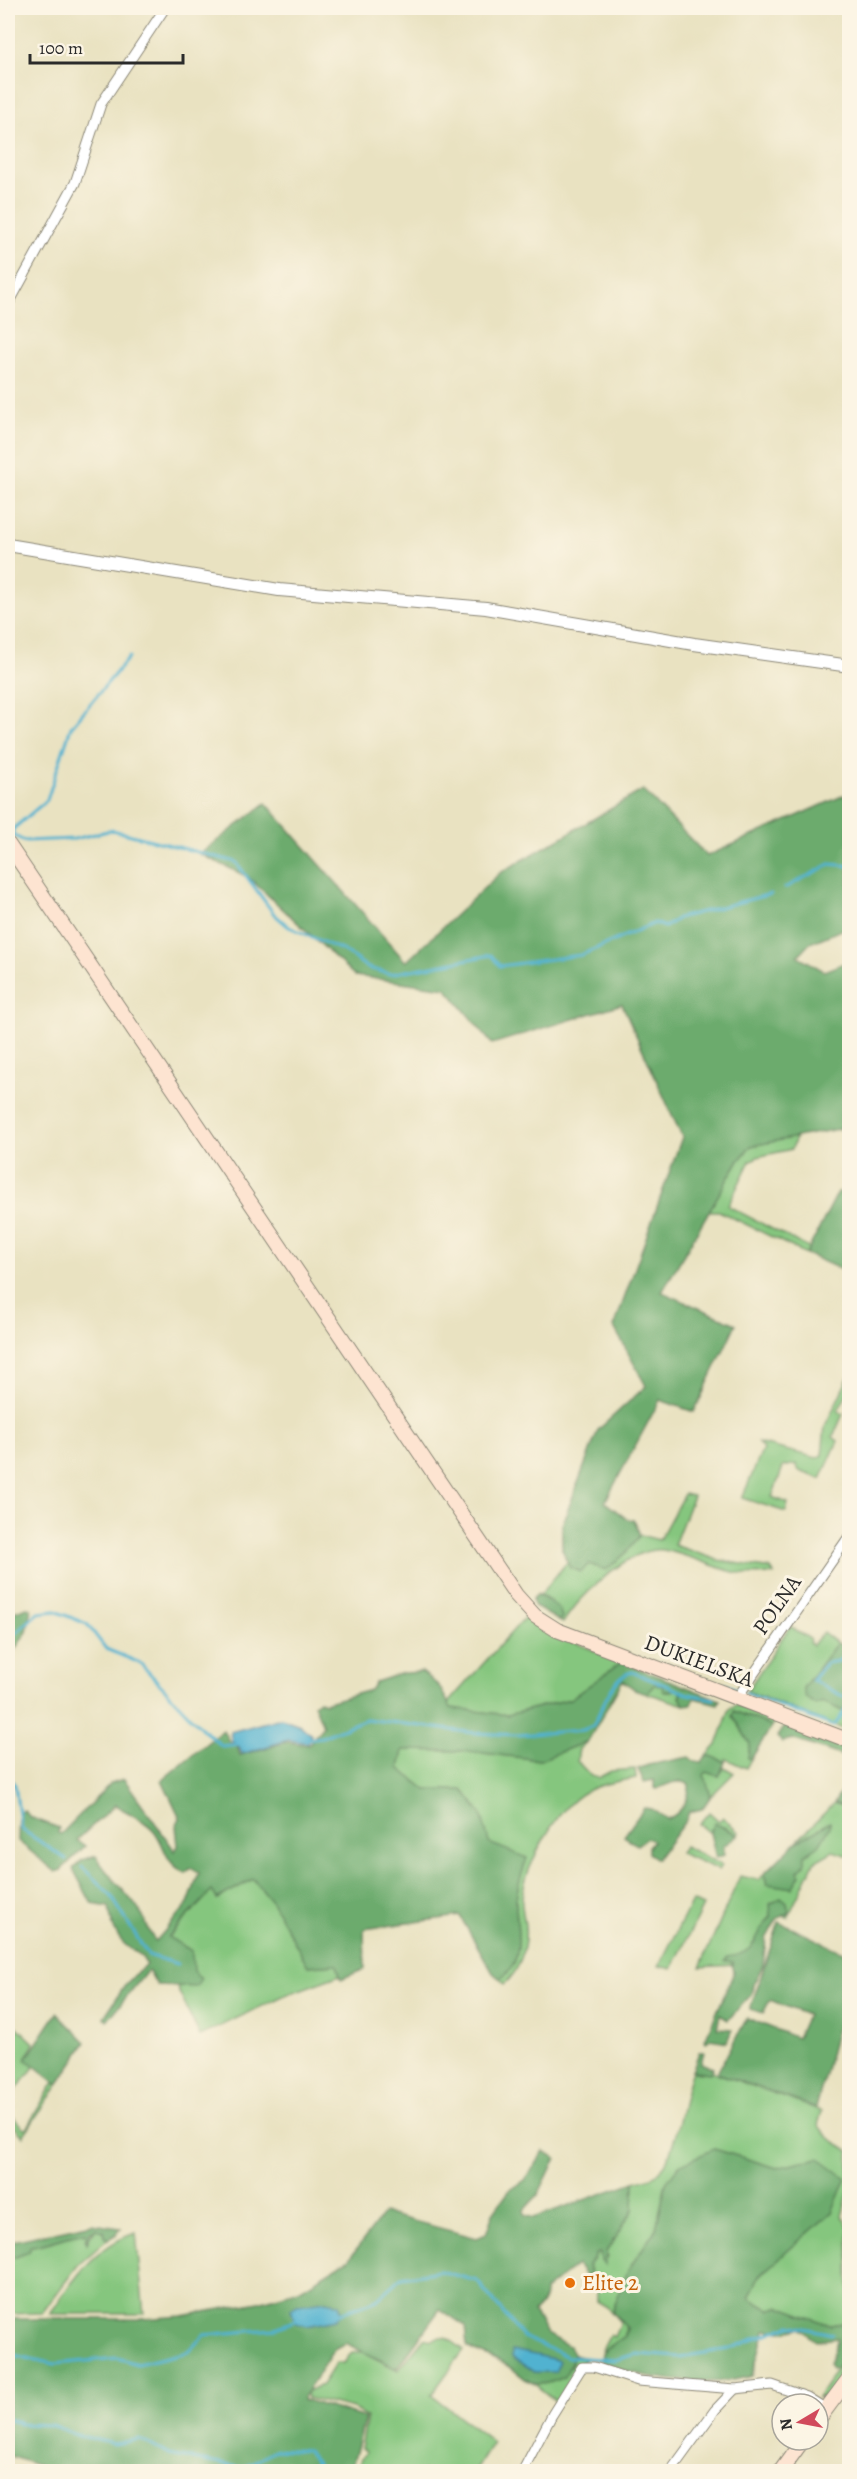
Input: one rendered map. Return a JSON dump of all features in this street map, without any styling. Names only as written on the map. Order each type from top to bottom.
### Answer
[{"type":"main road","name":"DUKIELSKA","points":[[8,844],[516,1595],[535,1616],[557,1630],[849,1741]]},
{"type":"main road","points":[[830,2403],[849,2377]]},
{"type":"main road","points":[[780,2472],[794,2452]]},
{"type":"street","points":[[8,305],[75,183],[101,104],[165,8]]},
{"type":"street","points":[[8,545],[279,590],[458,604],[694,644],[849,666]]},
{"type":"street","name":"POLNA","points":[[737,1698],[849,1535]]},
{"type":"street","points":[[522,2472],[552,2415],[582,2367],[594,2367],[638,2382],[735,2389],[772,2385],[792,2392]]},
{"type":"street","points":[[670,2472],[715,2410],[735,2389]]},
{"type":"green space","points":[[643,790],[707,856],[849,793],[849,927],[810,943],[798,956],[824,971],[849,961],[850,1064],[847,1065],[849,1127],[751,1146],[737,1163],[662,1292],[736,1324],[694,1412],[660,1400],[605,1502],[627,1519],[634,1520],[640,1535],[625,1554],[606,1570],[589,1564],[581,1572],[570,1568],[562,1549],[562,1525],[598,1430],[646,1386],[614,1327],[682,1137],[622,1004],[492,1044],[446,988],[355,976],[248,877],[200,854],[266,803],[406,962],[500,873]]},
{"type":"green space","points":[[796,1137],[792,1149],[757,1157],[750,1161],[728,1206],[809,1248],[806,1254],[719,1211],[708,1211],[737,1163],[751,1146]]},
{"type":"green space","points":[[838,1192],[849,1192],[849,1273],[806,1254]]},
{"type":"green space","points":[[849,1376],[849,1390],[838,1411],[843,1414],[833,1437],[838,1441],[821,1479],[799,1471],[796,1464],[783,1467],[772,1497],[788,1503],[786,1512],[742,1498],[763,1449],[758,1443],[817,1458],[822,1455],[825,1426]]},
{"type":"green space","points":[[684,1494],[693,1496],[674,1545],[718,1560],[771,1569],[774,1574],[742,1574],[673,1552],[650,1551],[636,1556],[607,1575],[570,1612],[563,1623],[559,1621],[561,1617],[551,1602],[540,1595],[567,1562],[570,1568],[589,1564],[606,1570],[625,1554],[640,1535],[659,1540]]},
{"type":"green space","points":[[537,1594],[559,1608],[562,1618],[559,1621],[535,1607],[532,1600]]},
{"type":"green space","points":[[27,1607],[31,1608],[27,1632],[8,1659],[8,1614]]},
{"type":"green space","points":[[526,1616],[540,1628],[622,1662],[570,1699],[508,1715],[450,1708],[448,1703]]},
{"type":"green space","points":[[790,1626],[810,1639],[809,1642],[813,1645],[823,1632],[837,1643],[803,1688],[823,1702],[844,1712],[849,1709],[848,1731],[747,1691]]},
{"type":"green space","points":[[849,1636],[849,1709],[845,1712],[823,1702],[815,1705],[805,1696],[803,1688],[837,1643],[844,1645]]},
{"type":"green space","points":[[622,1662],[720,1700],[718,1704],[695,1698],[692,1704],[684,1705],[680,1697],[682,1694],[677,1690],[664,1692],[662,1686],[655,1684],[647,1693],[634,1689],[623,1680],[588,1741],[540,1760],[467,1751],[403,1750],[399,1768],[426,1790],[463,1790],[481,1813],[489,1843],[527,1858],[516,1900],[517,1953],[509,1971],[500,1979],[493,1973],[460,1916],[364,1929],[365,1969],[341,1979],[337,1964],[308,1966],[272,1902],[253,1879],[217,1899],[212,1891],[168,1937],[192,1951],[193,1971],[201,1978],[196,1987],[157,1985],[148,1970],[108,2020],[104,2017],[126,1984],[146,1964],[117,1934],[112,1924],[109,1907],[92,1904],[73,1869],[82,1860],[96,1856],[138,1908],[156,1941],[188,1904],[199,1873],[191,1868],[186,1873],[174,1865],[155,1832],[142,1820],[115,1805],[77,1840],[85,1846],[61,1870],[56,1872],[18,1841],[19,1813],[24,1810],[30,1817],[59,1828],[58,1833],[61,1834],[111,1783],[124,1779],[175,1851],[178,1846],[176,1826],[180,1818],[162,1780],[223,1730],[230,1743],[237,1746],[240,1755],[287,1742],[308,1745],[323,1726],[314,1704],[319,1700],[324,1703],[370,1690],[376,1682],[403,1673],[422,1672],[439,1686],[451,1708],[508,1715],[570,1699]]},
{"type":"green space","points":[[654,1683],[677,1690],[682,1694],[680,1697],[684,1705],[647,1693]]},
{"type":"green space","points":[[736,1705],[776,1720],[772,1726],[734,1711],[733,1716],[750,1744],[748,1758],[751,1759],[746,1768],[726,1759],[725,1762],[706,1757],[717,1745],[730,1708]]},
{"type":"green space","points":[[734,1711],[772,1726],[751,1759],[748,1758],[750,1744],[733,1716]]},
{"type":"green space","points":[[787,1724],[849,1748],[849,1758],[792,1739],[782,1742],[777,1737]]},
{"type":"green space","points":[[588,1741],[579,1749],[577,1761],[591,1776],[598,1778],[611,1771],[635,1769],[636,1778],[602,1785],[579,1796],[556,1820],[546,1835],[525,1884],[522,1908],[525,1933],[521,1958],[514,1973],[504,1984],[500,1979],[509,1971],[517,1953],[516,1900],[526,1858],[489,1844],[481,1813],[463,1790],[426,1790],[399,1768],[403,1750],[467,1751],[540,1760]]},
{"type":"green space","points":[[711,1756],[725,1762],[719,1776],[707,1772],[704,1775],[711,1796],[702,1809],[689,1812],[686,1820],[657,1859],[648,1853],[648,1847],[653,1841],[647,1838],[637,1845],[624,1836],[644,1808],[652,1809],[667,1819],[680,1810],[688,1795],[689,1784],[677,1782],[657,1789],[654,1788],[654,1780],[644,1782],[638,1769],[689,1757],[695,1762],[702,1763],[706,1757]]},
{"type":"green space","points":[[724,1767],[734,1773],[711,1796],[703,1775],[707,1772],[719,1776]]},
{"type":"green space","points":[[849,1780],[849,1808],[834,1803]]},
{"type":"green space","points":[[834,1803],[849,1808],[849,1856],[833,1851],[814,1862],[788,1917],[784,1916],[789,1912],[771,1915],[751,1948],[732,1962],[734,1965],[700,1967],[740,1876],[759,1880],[764,1874],[767,1884],[797,1872],[805,1855],[811,1852],[830,1822],[795,1843]]},
{"type":"green space","points":[[709,1812],[719,1821],[723,1817],[739,1833],[737,1835],[724,1827],[711,1829],[710,1833],[699,1824]]},
{"type":"green space","points":[[830,1822],[830,1827],[819,1845],[805,1855],[805,1864],[798,1871],[800,1875],[792,1888],[767,1884],[764,1874],[795,1843]]},
{"type":"green space","points":[[715,1823],[737,1835],[724,1846],[724,1855],[716,1858],[710,1833]]},
{"type":"green space","points":[[684,1846],[722,1865],[719,1870],[680,1853]]},
{"type":"green space","points":[[253,1879],[272,1902],[308,1966],[337,1964],[340,1975],[283,1996],[200,2036],[176,1986],[191,1986],[192,1951],[168,1938],[212,1890],[217,1899]]},
{"type":"green space","points":[[781,1898],[787,1903],[789,1912],[777,1919],[766,1939],[763,1965],[753,1985],[751,1995],[728,2020],[720,2015],[717,2028],[732,2029],[727,2042],[711,2039],[706,2042],[734,1972],[732,1962],[725,1961],[727,1957],[745,1952],[750,1947],[771,1917],[770,1904]]},
{"type":"green space","points":[[692,1901],[703,1906],[672,1969],[659,1966]]},
{"type":"green space","points":[[779,1922],[849,1955],[849,1983],[816,2108],[717,2073],[747,2018],[797,2038],[807,2015],[770,2000],[763,2013],[750,2009]]},
{"type":"green space","points":[[57,2013],[86,2042],[58,2085],[26,2059]]},
{"type":"green space","points":[[8,2018],[34,2043],[26,2059],[35,2066],[8,2100]]},
{"type":"green space","points":[[699,2052],[704,2052],[701,2063],[713,2068],[710,2073],[692,2071]]},
{"type":"green space","points":[[692,2071],[699,2073],[711,2071],[822,2111],[818,2125],[828,2137],[849,2151],[849,2191],[842,2216],[849,2228],[849,2322],[830,2325],[779,2306],[771,2310],[749,2298],[759,2276],[832,2212],[819,2158],[777,2168],[714,2149],[666,2183],[656,2229],[628,2270],[625,2336],[601,2352],[610,2335],[614,2337],[620,2322],[607,2307],[597,2301],[597,2290],[588,2277],[591,2274],[588,2265],[594,2254],[601,2252],[601,2260],[607,2258],[606,2252],[633,2210],[634,2182],[657,2174],[664,2166],[674,2141]]},
{"type":"green space","points":[[54,2082],[58,2085],[23,2136],[8,2120],[8,2111],[23,2128],[27,2127]]},
{"type":"green space","points":[[714,2149],[777,2168],[819,2158],[846,2178],[832,2212],[759,2276],[749,2298],[770,2310],[779,2306],[830,2325],[849,2322],[849,2351],[837,2368],[832,2369],[829,2364],[838,2338],[816,2341],[800,2328],[784,2331],[765,2330],[752,2376],[735,2380],[696,2382],[676,2380],[637,2374],[601,2364],[602,2353],[625,2336],[627,2328],[612,2312],[628,2270],[656,2229],[666,2183],[679,2165]]},
{"type":"green space","points":[[544,2151],[556,2158],[538,2195],[524,2210],[524,2214],[533,2218],[634,2182],[633,2210],[606,2252],[605,2265],[600,2253],[595,2254],[588,2265],[590,2277],[586,2277],[577,2265],[545,2290],[542,2302],[534,2312],[547,2334],[569,2346],[574,2355],[565,2377],[543,2384],[529,2382],[501,2362],[467,2347],[465,2326],[440,2309],[397,2368],[345,2343],[334,2349],[302,2399],[365,2418],[351,2471],[56,2472],[8,2455],[8,2319],[142,2319],[182,2316],[259,2302],[299,2290],[348,2260],[384,2213],[477,2238],[486,2234],[493,2213],[509,2191],[525,2180]]},
{"type":"green space","points":[[92,2224],[121,2228],[116,2235],[108,2239],[104,2237],[103,2231],[96,2229],[90,2232],[87,2244],[86,2233],[31,2246],[29,2252],[8,2260],[8,2242]]},
{"type":"green space","points":[[96,2229],[103,2231],[104,2237],[108,2239],[78,2265],[42,2313],[8,2314],[8,2260],[29,2252],[31,2246],[87,2233],[85,2241]]},
{"type":"green space","points":[[136,2233],[144,2314],[50,2314],[76,2277],[97,2255],[122,2238]]},
{"type":"green space","points":[[446,2337],[464,2350],[431,2395],[493,2442],[475,2471],[360,2471],[360,2461],[365,2452],[361,2448],[367,2417],[353,2409],[307,2398],[306,2392],[322,2385],[336,2363],[344,2363],[352,2352],[363,2352],[398,2370],[424,2338],[432,2340]]},
{"type":"green space","points":[[849,2351],[849,2366],[830,2394],[830,2392],[821,2392]]},
{"type":"green space","points":[[574,2355],[587,2358],[577,2369],[558,2403],[533,2383],[545,2383],[571,2367]]},
{"type":"water","points":[[281,1718],[300,1725],[311,1735],[307,1743],[288,1740],[242,1754],[238,1745],[232,1742],[230,1732]]},
{"type":"water","points":[[326,2301],[339,2304],[342,2312],[336,2320],[307,2326],[295,2323],[291,2309],[297,2305]]},
{"type":"water","points":[[512,2350],[560,2361],[555,2372],[534,2372],[512,2357]]},
{"type":"waterway","points":[[129,657],[71,727],[47,800],[13,829],[13,835],[24,841],[74,839],[112,830],[236,862],[274,914],[289,927],[344,951],[368,968],[390,974],[491,955],[500,966],[581,955],[655,923],[665,927],[678,918],[771,894]]},
{"type":"waterway","points":[[785,888],[830,864],[850,866]]},
{"type":"waterway","points":[[8,1640],[38,1613],[55,1611],[87,1624],[106,1649],[140,1663],[203,1730],[222,1746],[239,1744]]},
{"type":"waterway","points":[[850,1648],[839,1661],[826,1663],[812,1680],[850,1700]]},
{"type":"waterway","points":[[307,1739],[322,1737],[366,1719],[475,1733],[518,1735],[583,1730],[593,1726],[613,1686],[632,1672],[688,1694],[714,1699]]},
{"type":"waterway","points":[[725,1684],[737,1690]]},
{"type":"waterway","points":[[745,1693],[834,1726],[850,1704]]},
{"type":"waterway","points":[[8,1777],[15,1785],[21,1829],[66,1859]]},
{"type":"waterway","points":[[82,1867],[110,1894],[148,1955],[178,1964]]},
{"type":"waterway","points":[[338,2314],[377,2300],[402,2277],[440,2271],[477,2281],[523,2337],[568,2357],[615,2360],[637,2354],[680,2357],[729,2349],[790,2325],[832,2334]]},
{"type":"waterway","points":[[8,2354],[55,2364],[117,2358],[138,2364],[188,2352],[204,2335],[274,2329],[296,2320]]},
{"type":"waterway","points":[[8,2419],[20,2424],[52,2425],[81,2436],[114,2444],[140,2439],[169,2455],[243,2468],[276,2449],[307,2451],[323,2472]]},
{"type":"place","name":"Elite 2","points":[[570,2283]]}]
